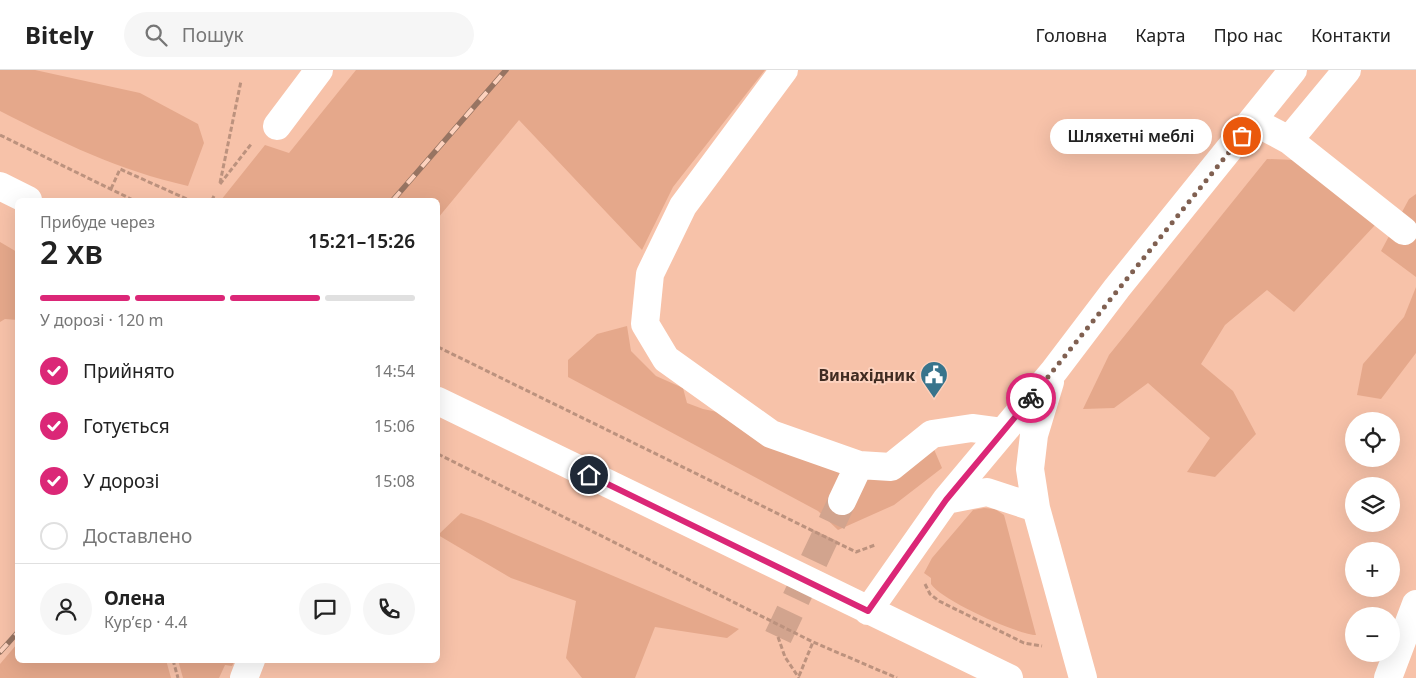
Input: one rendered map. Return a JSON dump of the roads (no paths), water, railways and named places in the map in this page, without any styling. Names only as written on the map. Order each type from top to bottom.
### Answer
[{"type":"main road","points":[[278,126],[319,70]]},
{"type":"main road","points":[[784,70],[683,206],[650,274],[645,324],[666,359],[771,434],[859,465],[891,466],[932,434],[972,428],[1002,432]]},
{"type":"main road","points":[[868,611],[946,500],[1054,371],[1117,288],[1253,122],[1293,70]]},
{"type":"main road","points":[[1289,140],[1347,70]]},
{"type":"main road","points":[[1253,122],[1289,140],[1404,231]]},
{"type":"main road","points":[[0,186],[24,198]]},
{"type":"main road","points":[[1054,371],[1034,435],[1030,469],[1036,508],[1083,678]]},
{"type":"main road","points":[[440,402],[1009,678]]},
{"type":"main road","points":[[842,500],[859,465]]},
{"type":"main road","points":[[946,500],[987,492],[1036,508]]},
{"type":"main road","points":[[1388,678],[1416,604]]},
{"type":"main road","points":[[244,678],[250,663]]},
{"type":"tunnel","points":[[778,637],[842,501]]},
{"type":"railway","points":[[395,198],[506,70]]},
{"type":"railway","points":[[0,652],[15,635]]},
{"type":"place","name":"Шляхетні меблі","points":[[1242,136]]},
{"type":"place","name":"Винахідник","points":[[934,399]]}]
